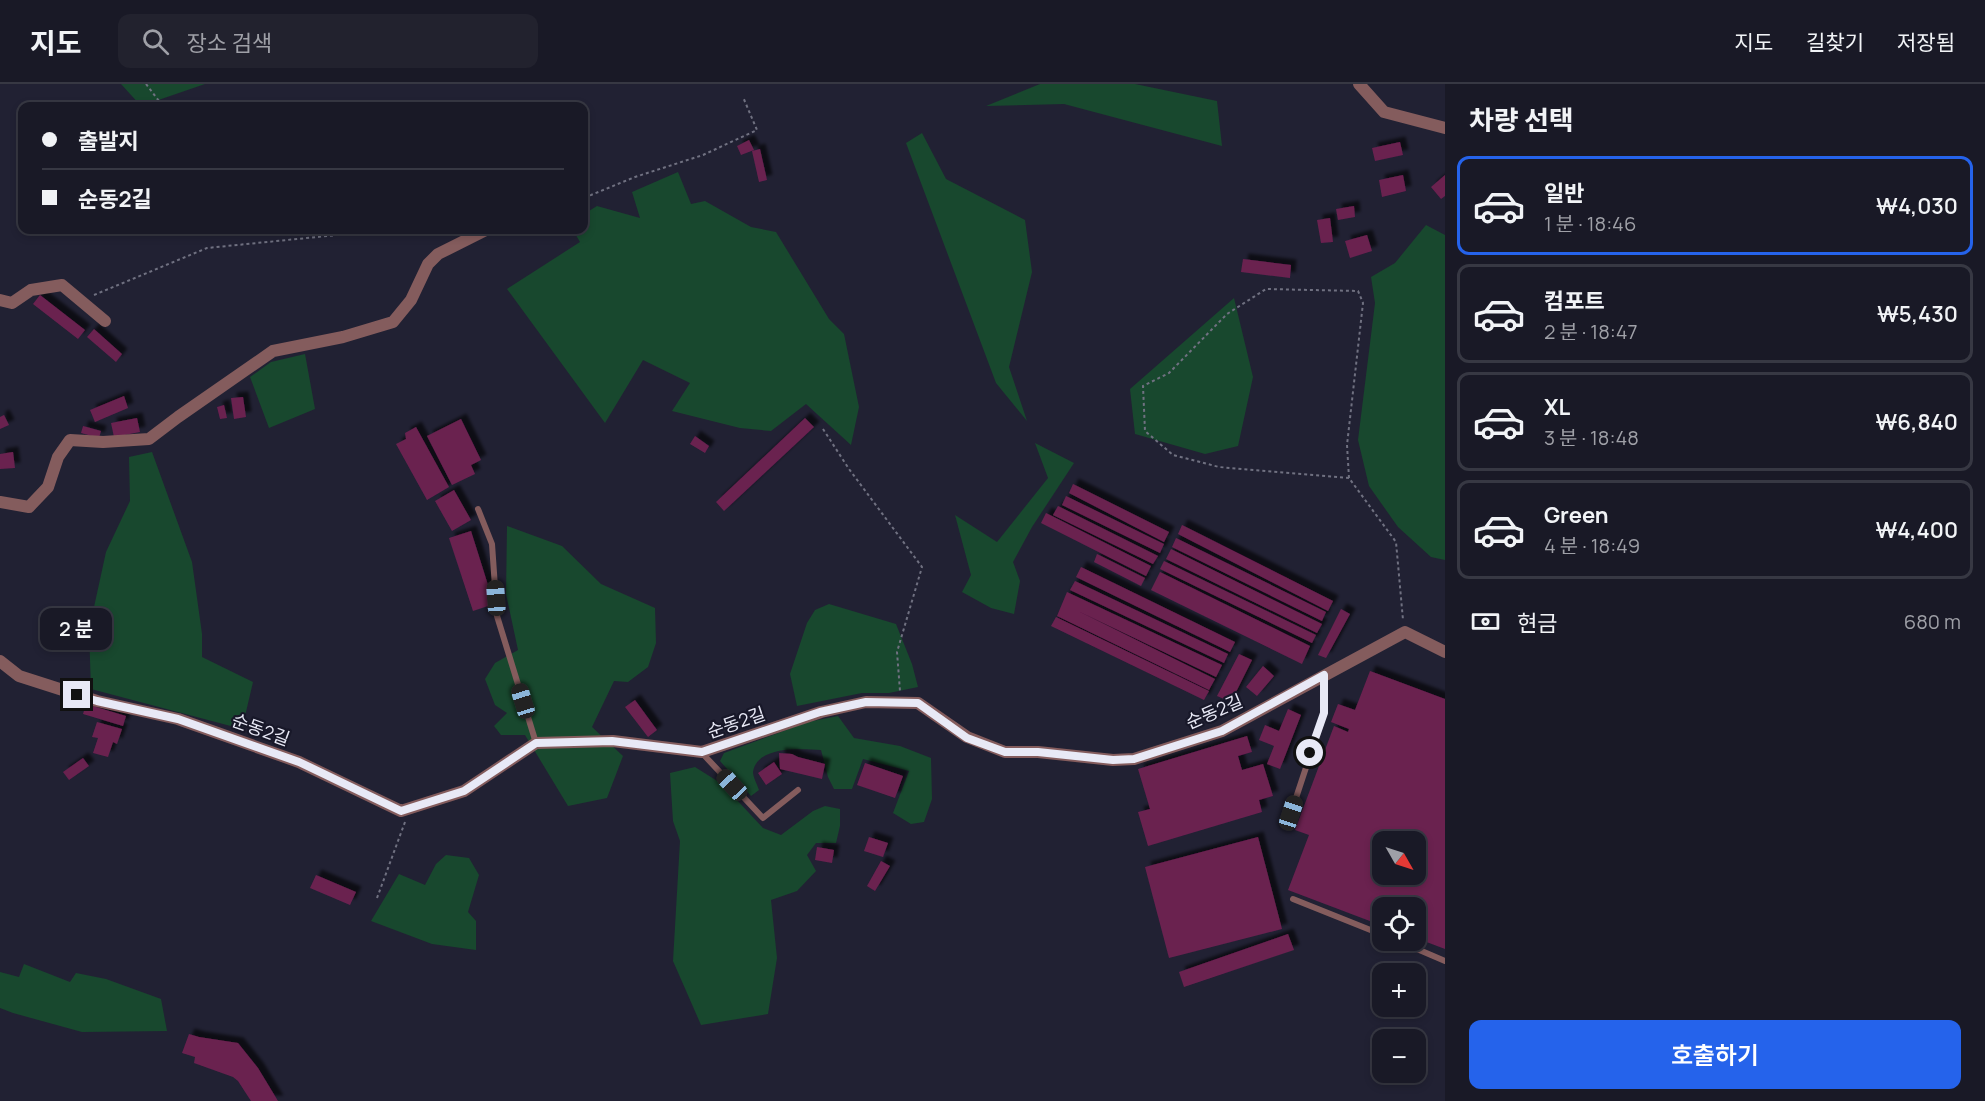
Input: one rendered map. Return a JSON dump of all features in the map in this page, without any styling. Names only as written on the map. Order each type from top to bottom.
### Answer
[{"type":"street","points":[[1359,84],[1384,112],[1445,128]]},
{"type":"street","points":[[0,502],[29,507],[48,488],[58,457],[70,440],[103,442],[149,439],[273,351],[343,337],[393,322],[411,300],[428,264],[438,254],[478,234]]},
{"type":"street","points":[[0,300],[12,303],[31,290],[62,285],[105,321]]},
{"type":"street","points":[[1405,632],[1445,652]]},
{"type":"street","name":"순동2길","points":[[0,661],[19,676],[97,701],[178,719],[299,762],[401,811],[464,791],[536,743],[612,741],[702,752],[820,712],[866,702],[918,703],[967,738],[1005,752],[1038,752],[1113,760],[1134,759],[1222,731],[1405,632]]},
{"type":"lane","points":[[478,509],[492,544],[497,616],[536,743]]},
{"type":"lane","points":[[1291,813],[1324,713],[1324,675]]},
{"type":"lane","points":[[702,752],[763,818],[798,790]]},
{"type":"lane","points":[[1293,898],[1372,930]]},
{"type":"lane","points":[[1422,951],[1445,961]]},
{"type":"path","points":[[146,84],[159,101]]},
{"type":"path","points":[[588,195],[703,155],[757,130],[744,97]]},
{"type":"path","points":[[80,300],[207,248],[347,234]]},
{"type":"path","points":[[1348,478],[1219,467],[1173,455],[1145,431],[1143,386],[1169,373],[1227,314],[1266,289],[1358,291],[1363,303],[1347,445],[1348,478],[1396,542],[1405,632]]},
{"type":"path","points":[[823,429],[849,469],[922,567],[897,652],[901,703]]},
{"type":"path","points":[[377,898],[411,808]]},
{"type":"green space","points":[[121,84],[205,84],[153,102],[137,102]]},
{"type":"green space","points":[[1040,84],[1135,84],[1217,101],[1222,146],[1064,104],[986,106]]},
{"type":"green space","points":[[922,133],[946,179],[1025,220],[1032,272],[1009,367],[1027,421],[996,383],[906,143]]},
{"type":"green space","points":[[678,172],[691,204],[705,201],[751,227],[776,232],[829,319],[844,334],[859,407],[851,445],[806,404],[771,431],[740,428],[672,411],[690,383],[643,360],[605,423],[507,289],[580,242],[575,234],[588,234],[588,212],[597,206],[640,218],[632,192]]},
{"type":"green space","points":[[1426,225],[1445,235],[1445,560],[1431,557],[1398,527],[1369,486],[1358,440],[1375,303],[1371,277],[1395,263]]},
{"type":"green space","points":[[1234,298],[1253,377],[1238,446],[1205,454],[1135,434],[1130,389]]},
{"type":"green space","points":[[305,354],[315,409],[269,428],[250,377],[271,362]]},
{"type":"green space","points":[[1035,443],[1074,463],[1032,527],[1013,562],[1020,581],[1014,614],[991,608],[962,592],[971,575],[955,515],[997,542],[1048,478]]},
{"type":"green space","points":[[152,452],[192,562],[202,634],[202,657],[253,682],[242,729],[91,689],[89,630],[106,552],[130,501],[129,457]]},
{"type":"green space","points":[[507,526],[562,546],[601,584],[655,608],[656,643],[648,667],[628,682],[614,681],[592,727],[623,756],[607,798],[568,806],[525,735],[501,735],[494,726],[507,713],[495,705],[485,679],[495,663],[518,650],[506,594]]},
{"type":"green space","points":[[829,604],[896,624],[912,664],[918,687],[889,693],[862,693],[797,706],[790,674],[807,623],[815,610]]},
{"type":"green space","points":[[838,716],[854,738],[900,746],[931,758],[932,799],[924,822],[911,824],[893,813],[909,771],[863,759],[852,789],[834,789],[828,777],[821,750],[781,750],[763,757],[756,763],[753,774],[759,790],[751,796],[720,761],[724,753],[808,722]]},
{"type":"green space","points":[[695,767],[722,784],[763,828],[781,835],[813,811],[825,806],[840,809],[840,826],[836,843],[816,843],[807,855],[816,871],[797,891],[771,900],[777,958],[768,1014],[701,1025],[673,961],[680,841],[673,821],[670,773]]},
{"type":"green space","points":[[446,855],[469,858],[479,875],[468,912],[476,921],[476,950],[432,944],[371,921],[399,874],[425,885],[436,864]]},
{"type":"green space","points":[[24,964],[70,982],[76,973],[106,979],[161,999],[167,1031],[82,1032],[0,1008],[0,972],[19,977]]},
{"type":"building","points":[[749,140],[754,150],[741,155],[737,146]]},
{"type":"building","points":[[1400,142],[1403,155],[1375,161],[1372,148]]},
{"type":"building","points":[[760,149],[767,180],[759,182],[752,151]]},
{"type":"building","points":[[1403,175],[1406,191],[1382,197],[1379,180]]},
{"type":"building","points":[[1445,175],[1445,196],[1441,199],[1431,187]]},
{"type":"building","points":[[1354,206],[1355,217],[1338,220],[1336,209]]},
{"type":"building","points":[[1330,218],[1333,242],[1321,243],[1317,220]]},
{"type":"building","points":[[1367,235],[1372,251],[1350,258],[1345,241]]},
{"type":"building","points":[[1243,259],[1291,265],[1290,278],[1241,272]]},
{"type":"building","points":[[40,295],[85,330],[78,339],[33,304]]},
{"type":"building","points":[[94,329],[122,354],[116,362],[87,337]]},
{"type":"building","points":[[124,396],[128,408],[95,422],[90,410]]},
{"type":"building","points":[[243,397],[246,417],[234,419],[231,398]]},
{"type":"building","points":[[224,405],[227,418],[220,419],[217,407]]},
{"type":"building","points":[[4,415],[9,425],[0,429],[0,417]]},
{"type":"building","points":[[137,418],[140,432],[114,437],[111,423]]},
{"type":"building","points":[[805,418],[814,427],[724,511],[716,502]]},
{"type":"building","points":[[461,419],[481,460],[471,465],[475,474],[452,485],[427,436]]},
{"type":"building","points":[[83,426],[101,431],[99,438],[81,433]]},
{"type":"building","points":[[416,427],[449,487],[427,500],[396,444],[406,439],[405,433]]},
{"type":"building","points":[[695,436],[709,446],[705,453],[690,444]]},
{"type":"building","points":[[13,452],[15,468],[0,469],[0,454]]},
{"type":"building","points":[[1073,484],[1169,532],[1164,542],[1069,493]]},
{"type":"building","points":[[454,490],[471,520],[452,531],[435,501]]},
{"type":"building","points":[[1066,496],[1164,544],[1160,553],[1062,505]]},
{"type":"building","points":[[1058,506],[1158,556],[1153,564],[1053,515]]},
{"type":"building","points":[[1046,513],[1151,566],[1146,576],[1041,523]]},
{"type":"building","points":[[1182,525],[1333,601],[1328,611],[1178,534]]},
{"type":"building","points":[[471,531],[494,604],[473,611],[449,538]]},
{"type":"building","points":[[1176,538],[1326,612],[1322,621],[1172,547]]},
{"type":"building","points":[[1171,549],[1322,624],[1317,633],[1166,559]]},
{"type":"building","points":[[1097,554],[1145,578],[1141,586],[1094,562]]},
{"type":"building","points":[[1164,561],[1316,635],[1312,643],[1160,569]]},
{"type":"building","points":[[1081,567],[1235,642],[1230,652],[1076,577]]},
{"type":"building","points":[[1160,572],[1310,646],[1302,664],[1151,590]]},
{"type":"building","points":[[1075,581],[1228,654],[1224,663],[1070,590]]},
{"type":"building","points":[[1067,592],[1222,665],[1216,677],[1078,611],[1215,679],[1209,690],[1057,616]]},
{"type":"building","points":[[1341,609],[1350,614],[1326,658],[1318,655]]},
{"type":"building","points":[[1056,617],[1209,691],[1204,700],[1051,626]]},
{"type":"building","points":[[1239,654],[1252,660],[1231,702],[1217,696]]},
{"type":"building","points":[[1263,666],[1274,676],[1257,696],[1246,687]]},
{"type":"building","points":[[1370,671],[1445,699],[1445,949],[1426,942],[1426,897],[1372,897],[1372,922],[1288,890],[1309,835],[1295,830],[1334,726],[1348,732],[1349,729],[1331,722],[1338,704],[1355,710]]},
{"type":"building","points":[[635,700],[657,730],[648,737],[625,707]]},
{"type":"building","points":[[86,704],[126,716],[123,726],[83,714]]},
{"type":"building","points":[[1288,709],[1301,715],[1280,769],[1267,764],[1274,746],[1259,740],[1265,725],[1279,731]]},
{"type":"building","points":[[97,722],[122,729],[117,744],[113,742],[108,757],[93,753],[98,738],[92,737]]},
{"type":"building","points":[[1247,736],[1252,752],[1238,756],[1242,770],[1263,764],[1273,796],[1259,800],[1262,812],[1148,846],[1138,812],[1150,809],[1138,769]]},
{"type":"building","points":[[779,753],[792,754],[825,764],[822,779],[780,769]]},
{"type":"building","points":[[83,758],[89,766],[69,780],[63,772]]},
{"type":"building","points":[[774,762],[782,774],[766,785],[758,773]]},
{"type":"building","points":[[865,763],[903,776],[895,798],[857,785]]},
{"type":"building","points":[[869,837],[888,843],[883,857],[864,851]]},
{"type":"building","points":[[1258,837],[1282,929],[1169,958],[1145,867]]},
{"type":"building","points":[[817,847],[834,850],[832,863],[815,860]]},
{"type":"building","points":[[881,861],[890,866],[875,891],[867,886]]},
{"type":"building","points":[[316,875],[356,892],[350,905],[310,888]]},
{"type":"building","points":[[1288,934],[1294,950],[1184,987],[1179,972]]},
{"type":"building","points":[[189,1034],[238,1043],[258,1068],[278,1101],[251,1101],[233,1077],[194,1063],[195,1057],[182,1053]]},
{"type":"route","points":[[77,695],[178,719],[299,762],[401,811],[464,791],[536,743],[612,741],[702,752],[820,712],[866,702],[918,703],[967,738],[1005,752],[1038,752],[1113,760],[1134,759],[1222,731],[1324,675],[1324,713],[1310,753]]}]
